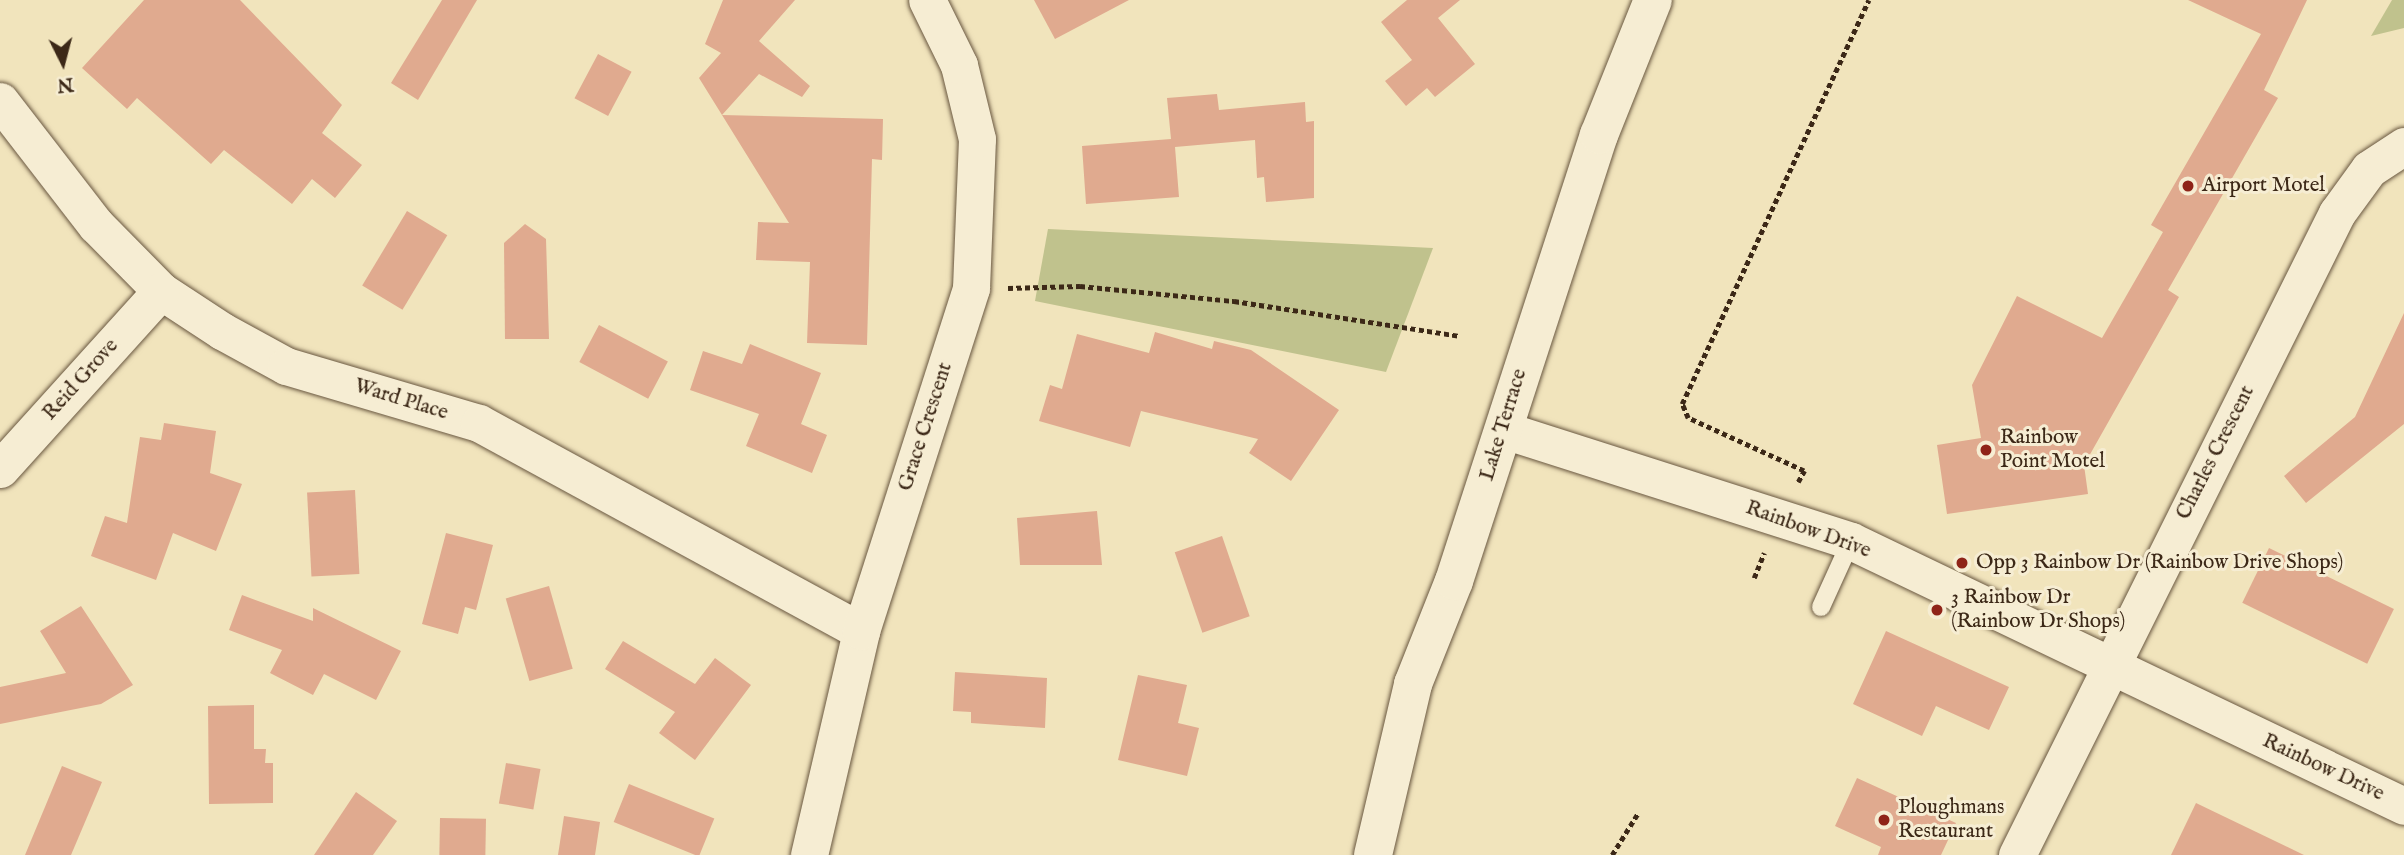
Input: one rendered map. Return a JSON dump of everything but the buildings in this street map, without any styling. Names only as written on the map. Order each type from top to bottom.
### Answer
[{"type":"main road","name":"Lake Terrace","points":[[1373,855],[1413,684],[1504,430],[1548,284],[1653,0]]},
{"type":"street","name":"Grace Crescent","points":[[809,855],[861,631],[971,288],[977,139],[959,65],[926,0]]},
{"type":"street","name":"Ward Place","points":[[0,101],[96,225],[161,291],[286,366],[479,423],[861,631]]},
{"type":"street","name":"Charles Crescent","points":[[2017,855],[2337,213],[2369,169],[2404,146]]},
{"type":"street","name":"Reid Grove","points":[[0,469],[161,291]]},
{"type":"street","name":"Rainbow Drive","points":[[1504,430],[1851,541],[2404,806]]},
{"type":"lane","points":[[1821,607],[1851,541]]},
{"type":"path","points":[[1754,578],[1779,518],[1804,471],[1688,418],[1682,404],[1869,0]]},
{"type":"path","points":[[971,288],[1080,285],[1234,301],[1459,336]]},
{"type":"path","points":[[1612,855],[1638,813]]},
{"type":"green space","points":[[2392,0],[2404,0],[2404,28],[2371,36]]},
{"type":"green space","points":[[1048,229],[1433,248],[1386,372],[1035,301]]},
{"type":"place","name":"Airport Motel","points":[[2188,186]]},
{"type":"place","name":"Rainbow Point Motel","points":[[1986,450]]},
{"type":"place","name":"Opp 3 Rainbow Dr (Rainbow Drive Shops)","points":[[1962,563]]},
{"type":"place","name":"3 Rainbow Dr (Rainbow Dr Shops)","points":[[1937,610]]},
{"type":"place","name":"Ploughmans Restaurant","points":[[1884,820]]}]
